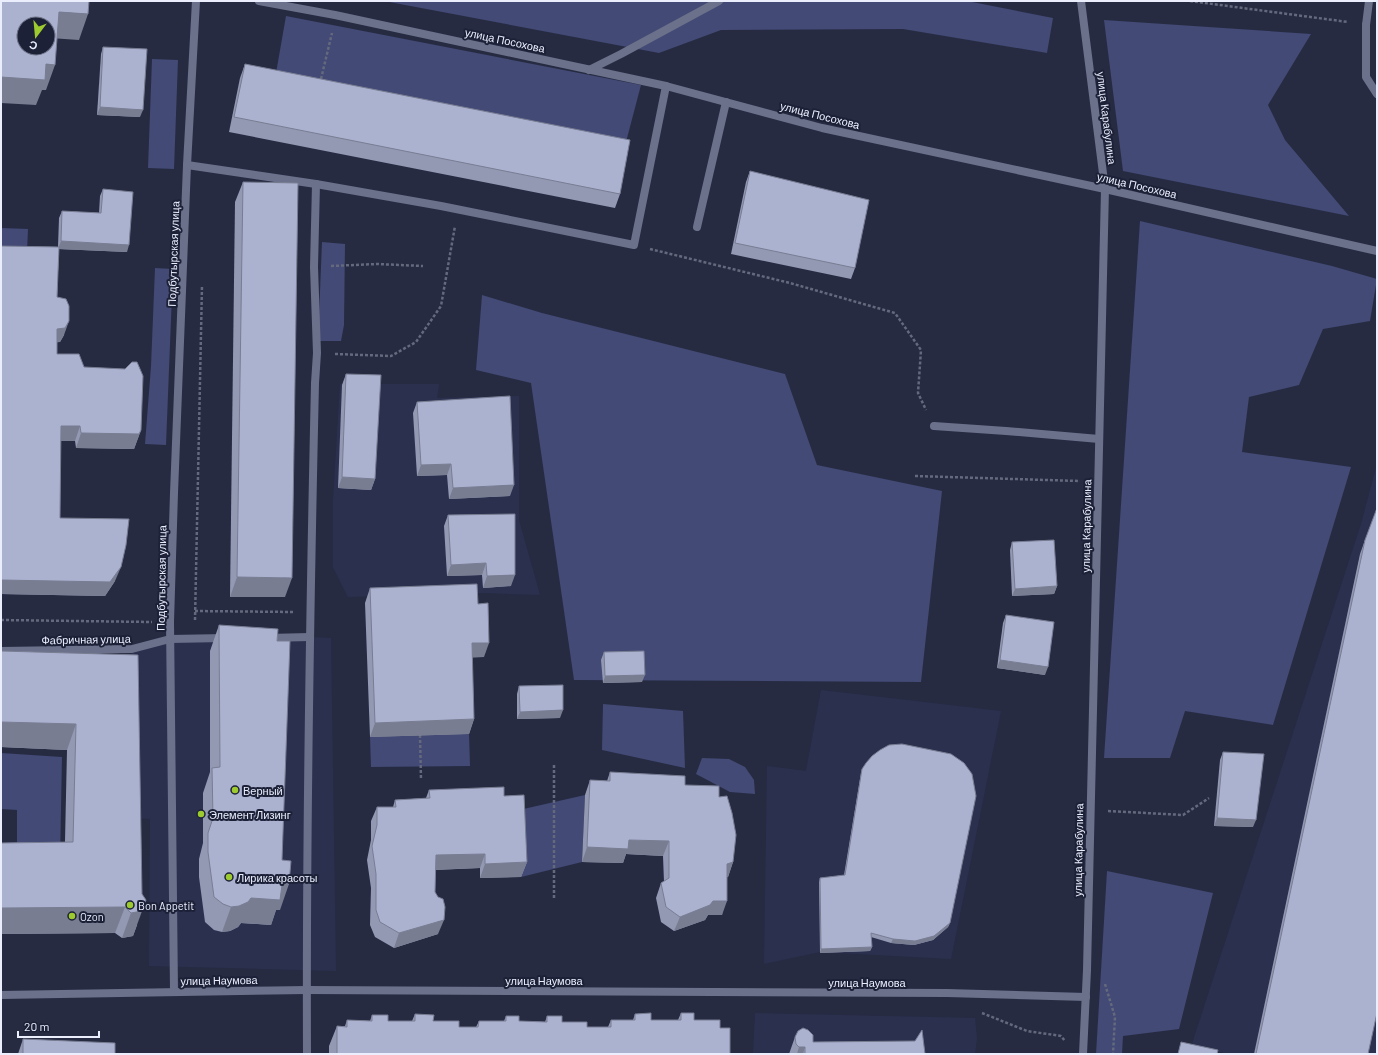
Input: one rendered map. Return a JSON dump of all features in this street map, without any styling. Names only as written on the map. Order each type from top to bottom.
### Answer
[{"type":"street","name":"Подбутырская улица","points":[[174,991],[170,622],[187,165],[196,1]]},
{"type":"street","name":"улица Посохова","points":[[259,1],[335,15],[666,86],[822,128],[1105,189],[1377,251]]},
{"type":"street","points":[[589,70],[719,1]]},
{"type":"street","name":"улица Карабулина","points":[[1081,1],[1105,189],[1087,970],[1083,1054]]},
{"type":"street","points":[[1370,1],[1366,24],[1366,77],[1377,94]]},
{"type":"street","points":[[187,165],[316,184],[458,209],[634,245],[666,86]]},
{"type":"street","points":[[697,227],[726,102]]},
{"type":"street","points":[[307,1054],[310,612],[315,383],[317,354],[314,267],[316,184]]},
{"type":"street","points":[[934,426],[1099,439]]},
{"type":"street","points":[[255,638],[310,637]]},
{"type":"street","name":"Фабричная улица","points":[[1,651],[132,649],[170,639],[232,638]]},
{"type":"street","name":"улица Наумова","points":[[1,995],[307,990],[939,993],[1086,997]]},
{"type":"path","points":[[1190,1],[1366,24]]},
{"type":"path","points":[[321,80],[335,15]]},
{"type":"path","points":[[317,354],[391,356],[416,342],[441,306],[458,209]]},
{"type":"path","points":[[634,245],[790,283],[895,313],[921,350],[918,392],[934,426]]},
{"type":"path","points":[[314,267],[377,264],[423,266]]},
{"type":"path","points":[[193,639],[195,611],[203,278]]},
{"type":"path","points":[[915,476],[1098,482]]},
{"type":"path","points":[[195,611],[310,612]]},
{"type":"path","points":[[1,620],[170,622]]},
{"type":"path","points":[[420,735],[422,780]]},
{"type":"path","points":[[554,763],[554,898]]},
{"type":"path","points":[[1090,810],[1183,815],[1209,798]]},
{"type":"path","points":[[1087,970],[1106,985],[1114,1017],[1112,1054]]},
{"type":"path","points":[[979,1011],[1027,1031],[1061,1036],[1066,1042]]},
{"type":"shaded area","points":[[384,1],[967,1],[1053,18],[1047,53],[903,29],[721,30],[659,53]]},
{"type":"shaded area","points":[[286,16],[641,85],[626,142],[276,73]]},
{"type":"shaded area","points":[[1104,20],[1311,34],[1268,105],[1285,140],[1349,216],[1123,171]]},
{"type":"shaded area","points":[[152,59],[178,60],[174,169],[148,168]]},
{"type":"shaded area","points":[[1140,221],[1332,266],[1377,279],[1370,321],[1323,329],[1299,385],[1249,397],[1242,452],[1351,467],[1273,725],[1185,711],[1170,758],[1104,758]]},
{"type":"shaded area","points":[[1,228],[28,229],[27,252],[1,255]]},
{"type":"shaded area","points":[[322,242],[345,244],[344,325],[341,341],[318,341]]},
{"type":"shaded area","points":[[155,268],[173,269],[166,445],[145,444],[151,366]]},
{"type":"shaded area","points":[[482,295],[542,313],[785,374],[817,465],[942,491],[921,682],[574,680],[531,383],[476,370]]},
{"type":"shaded area","points":[[340,384],[439,384],[437,398],[519,396],[519,520],[540,595],[483,593],[348,597],[333,567],[333,501]]},
{"type":"shaded area","points":[[1377,464],[1377,1054],[1227,1054],[1192,1044],[1361,524]]},
{"type":"shaded area","points":[[331,638],[336,971],[149,966],[150,819],[133,818],[132,651],[170,639]]},
{"type":"shaded area","points":[[821,690],[1001,711],[951,959],[820,952],[764,964],[767,766],[806,771]]},
{"type":"shaded area","points":[[603,704],[683,711],[685,768],[602,750]]},
{"type":"shaded area","points":[[469,734],[470,766],[371,767],[370,737]]},
{"type":"shaded area","points":[[1,753],[62,757],[60,861],[17,860],[17,810],[1,809]]},
{"type":"shaded area","points":[[702,758],[729,759],[745,767],[754,780],[755,794],[730,792],[696,774]]},
{"type":"shaded area","points":[[585,795],[582,862],[521,877],[519,810]]},
{"type":"shaded area","points":[[1107,871],[1213,893],[1179,1029],[1123,1036],[1122,1054],[1096,1054]]},
{"type":"shaded area","points":[[755,1013],[975,1018],[977,1038],[975,1054],[753,1054]]},
{"type":"building","points":[[1,1],[89,1],[88,14],[59,12],[56,52],[56,16],[16,16],[16,56],[56,56],[55,65],[46,64],[45,80],[1,77]]},
{"type":"building","points":[[103,47],[147,49],[143,110],[100,107]]},
{"type":"building","points":[[245,64],[630,140],[620,194],[234,117]]},
{"type":"building","points":[[750,171],[869,200],[855,268],[735,243]]},
{"type":"building","points":[[243,182],[298,183],[292,578],[237,577]]},
{"type":"building","points":[[103,189],[133,192],[129,245],[61,241],[62,211],[101,213]]},
{"type":"building","points":[[1,246],[59,247],[57,297],[66,299],[69,306],[69,321],[65,328],[57,329],[57,354],[79,354],[84,367],[125,369],[132,362],[137,362],[143,376],[141,430],[139,434],[81,433],[80,426],[61,426],[60,518],[129,519],[126,545],[121,567],[110,582],[1,580]]},
{"type":"building","points":[[346,374],[381,375],[375,479],[342,477]]},
{"type":"building","points":[[510,396],[514,485],[453,488],[451,464],[421,465],[417,402]]},
{"type":"building","points":[[1377,508],[1377,1013],[1368,1054],[1256,1054],[1365,540]]},
{"type":"building","points":[[515,514],[515,575],[487,576],[486,563],[451,565],[448,515]]},
{"type":"building","points":[[1054,540],[1057,586],[1015,589],[1012,542]]},
{"type":"building","points":[[477,584],[478,604],[488,603],[489,643],[472,643],[474,719],[375,723],[370,588]]},
{"type":"building","points":[[1006,615],[1054,622],[1048,667],[1000,660]]},
{"type":"building","points":[[219,625],[278,629],[277,641],[290,641],[282,860],[291,861],[289,884],[282,885],[280,900],[251,898],[248,902],[239,906],[231,907],[223,904],[214,897],[208,852],[208,833],[213,818],[212,768],[220,767]]},
{"type":"building","points":[[1,651],[138,655],[142,894],[146,900],[142,911],[131,913],[125,907],[1,908],[1,843],[73,842],[76,724],[1,722]]},
{"type":"building","points":[[644,651],[645,675],[605,676],[604,652]]},
{"type":"building","points":[[563,685],[563,710],[520,712],[519,686]]},
{"type":"building","points":[[902,744],[951,754],[964,763],[972,774],[976,796],[950,923],[934,936],[915,941],[893,939],[871,933],[872,947],[821,949],[820,878],[845,875],[862,769],[872,756],[880,750],[889,745]]},
{"type":"building","points":[[1223,752],[1264,754],[1256,820],[1217,818]]},
{"type":"building","points":[[610,772],[685,776],[685,785],[719,786],[719,797],[727,796],[736,835],[733,862],[727,864],[727,901],[713,901],[710,905],[680,917],[666,907],[661,883],[669,878],[669,841],[629,840],[628,849],[587,847],[590,780],[610,781]]},
{"type":"building","points":[[504,787],[504,796],[524,795],[527,862],[485,864],[485,854],[436,855],[435,892],[438,897],[443,899],[445,907],[444,920],[399,933],[380,922],[376,910],[376,874],[372,846],[377,825],[377,807],[396,807],[395,800],[430,798],[429,790]]},
{"type":"building","points":[[651,1013],[651,1020],[681,1020],[681,1013],[694,1013],[694,1020],[720,1020],[720,1028],[730,1028],[730,1054],[337,1054],[337,1026],[347,1027],[347,1020],[372,1021],[372,1015],[388,1015],[388,1021],[415,1021],[415,1014],[434,1015],[433,1021],[459,1021],[459,1027],[478,1027],[479,1021],[506,1021],[506,1016],[519,1016],[519,1021],[547,1022],[547,1016],[562,1016],[562,1022],[587,1022],[587,1027],[611,1027],[611,1020],[635,1020],[635,1014]]},
{"type":"building","points":[[803,1028],[808,1030],[813,1035],[813,1042],[915,1041],[922,1030],[925,1054],[805,1054],[805,1047],[799,1047],[796,1044],[795,1037],[798,1031]]},
{"type":"building","points":[[23,1039],[115,1043],[115,1054],[23,1054]]},
{"type":"building","points":[[1181,1042],[1218,1050],[1217,1054],[1178,1054]]},
{"type":"place","name":"Верный","points":[[235,790]]},
{"type":"place","name":"Элемент Лизинг","points":[[201,814]]},
{"type":"place","name":"Лирика красоты","points":[[229,877]]},
{"type":"place","name":"Bon Appetit","points":[[130,905]]},
{"type":"place","name":"Ozon","points":[[72,916]]}]
